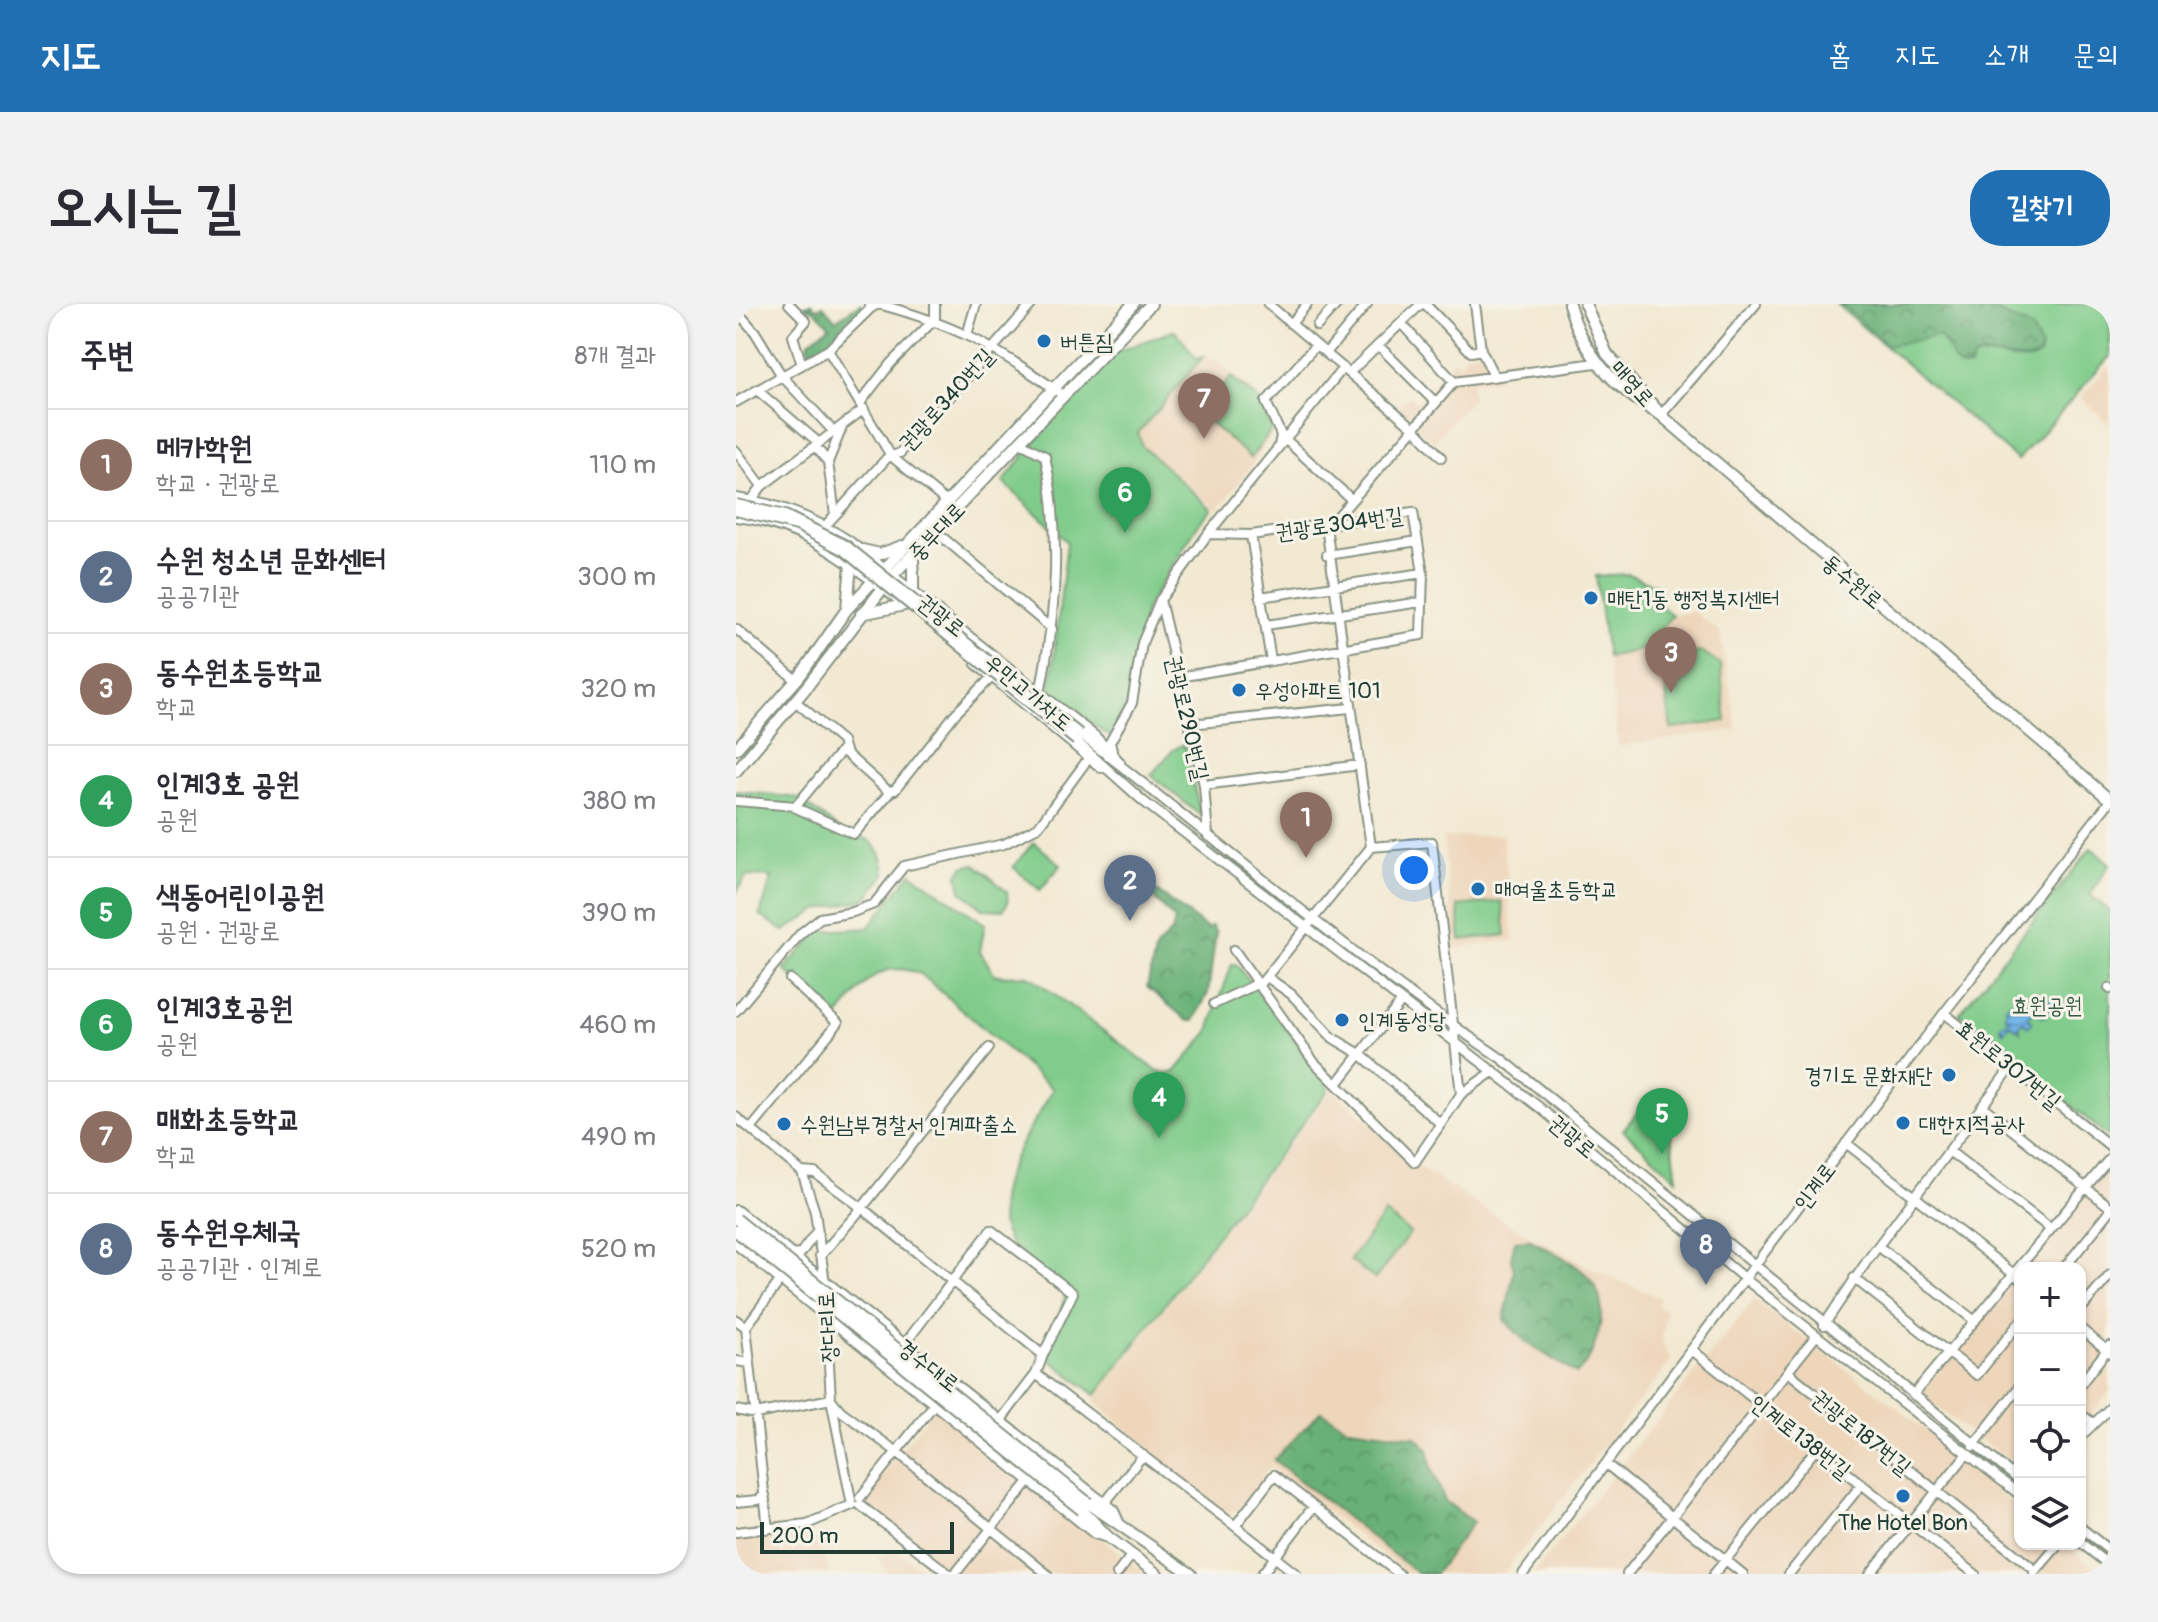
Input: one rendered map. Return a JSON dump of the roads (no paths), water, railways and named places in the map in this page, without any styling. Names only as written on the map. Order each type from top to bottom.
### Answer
[{"type":"main road","name":"중부대로","points":[[736,771],[795,701],[911,542],[1133,304]]},
{"type":"main road","name":"중부대로","points":[[889,571],[913,555],[1151,304]]},
{"type":"main road","name":"동수원로","points":[[1569,304],[1574,324],[1596,363],[1637,402],[1661,415],[2110,801]]},
{"type":"main road","name":"매영로","points":[[1585,304],[1607,354],[1661,415]]},
{"type":"main road","points":[[862,550],[880,554],[911,542]]},
{"type":"main road","points":[[913,555],[913,592]]},
{"type":"main road","points":[[847,609],[851,564]]},
{"type":"main road","name":"중부대로","points":[[736,749],[796,680],[847,609],[878,585]]},
{"type":"main road","points":[[861,614],[905,605]]},
{"type":"main road","name":"경수대로","points":[[736,1211],[1104,1504],[1118,1522],[1191,1574]]},
{"type":"main road","points":[[736,1219],[1085,1506]]},
{"type":"main road","points":[[736,1231],[1085,1506]]},
{"type":"main road","name":"경수대로","points":[[736,1243],[1095,1533],[1108,1537]]},
{"type":"main road","name":"경수대로","points":[[1085,1506],[1118,1522]]},
{"type":"main road","name":"경수대로","points":[[1085,1506],[1108,1537],[1157,1574]]},
{"type":"street","points":[[789,304],[806,321],[793,336],[802,365]]},
{"type":"street","points":[[736,402],[828,350],[870,306],[878,304],[935,319],[993,346],[1063,395]]},
{"type":"street","points":[[739,516],[762,486],[843,425],[862,406],[891,363],[935,319],[935,304]]},
{"type":"street","points":[[967,335],[976,304]]},
{"type":"street","name":"권광로340번길","points":[[826,525],[891,456],[900,453],[1032,304]]},
{"type":"street","points":[[1268,304],[1414,428],[1441,457]]},
{"type":"street","points":[[1291,324],[1307,304]]},
{"type":"street","points":[[1317,326],[1337,304]]},
{"type":"street","points":[[1326,353],[1367,304]]},
{"type":"street","points":[[1112,751],[1110,742],[1132,703],[1142,643],[1160,600],[1208,534],[1346,371],[1423,304],[1471,352],[1481,350]]},
{"type":"street","name":"매영로","points":[[1661,415],[1756,304]]},
{"type":"street","points":[[1474,306],[1481,350],[1494,376]]},
{"type":"street","points":[[736,310],[755,332],[782,376],[834,432]]},
{"type":"street","points":[[1401,323],[1454,382]]},
{"type":"street","points":[[1316,345],[1266,402],[1282,443],[1351,499]]},
{"type":"street","points":[[1378,345],[1436,403]]},
{"type":"street","points":[[828,350],[891,456],[949,504]]},
{"type":"street","points":[[1214,1004],[1258,985],[1267,977],[1371,847],[1327,555],[1329,525],[1454,382],[1596,363]]},
{"type":"street","points":[[757,390],[817,444],[828,462],[835,515]]},
{"type":"street","points":[[828,462],[843,425]]},
{"type":"street","points":[[1021,443],[1043,452],[1049,474],[1057,567],[1052,629],[1040,693]]},
{"type":"street","points":[[736,451],[762,486]]},
{"type":"street","name":"권광로","points":[[736,501],[751,500],[826,525],[889,571],[1112,751],[1126,769]]},
{"type":"street","name":"우만고가차도","points":[[736,501],[785,515],[846,545],[1078,738]]},
{"type":"street","name":"권광로304번길","points":[[1208,534],[1251,535],[1413,512],[1423,573],[1421,635],[1341,648]]},
{"type":"street","name":"권광로","points":[[739,516],[792,529],[851,564],[905,605],[1088,759],[1494,1071],[1745,1279],[2014,1491]]},
{"type":"street","name":"우만고가차도","points":[[739,516],[797,526],[844,551],[1078,738]]},
{"type":"street","points":[[935,531],[1052,629]]},
{"type":"street","name":"권광로304번길","points":[[1251,535],[1271,661]]},
{"type":"street","points":[[1327,555],[1418,541]]},
{"type":"street","points":[[1260,597],[1423,573]]},
{"type":"street","name":"권광로290번길","points":[[1160,600],[1204,785],[1208,836]]},
{"type":"street","points":[[1266,625],[1421,602]]},
{"type":"street","points":[[736,631],[796,680]]},
{"type":"street","points":[[1179,677],[1341,648]]},
{"type":"street","points":[[736,801],[793,806],[854,834],[955,714],[992,677]]},
{"type":"street","points":[[795,701],[842,741],[845,751],[866,774],[891,791]]},
{"type":"street","points":[[1190,724],[1350,708]]},
{"type":"street","name":"권광로","points":[[1078,738],[1126,769],[1315,919],[1547,1095],[1754,1268]]},
{"type":"street","name":"권광로","points":[[1078,738],[1121,783]]},
{"type":"street","points":[[793,806],[841,751],[845,751]]},
{"type":"street","points":[[737,1009],[801,933],[820,918],[853,912],[874,904],[904,866],[1004,844],[1038,827],[1088,759]]},
{"type":"street","points":[[1204,785],[1360,765]]},
{"type":"street","name":"인계로","points":[[1523,1574],[1944,1013],[2110,801]]},
{"type":"street","points":[[1371,847],[1432,842],[1461,1094]]},
{"type":"street","points":[[1234,950],[1291,1033],[1415,1162],[1461,1094],[1494,1071]]},
{"type":"street","points":[[1267,977],[1291,994],[1333,1038],[1360,1054],[1441,1124]]},
{"type":"street","points":[[751,1129],[838,1023],[790,979]]},
{"type":"street","points":[[1337,1084],[1401,1002]]},
{"type":"street","name":"효원로307번길","points":[[1944,1013],[2110,1146]]},
{"type":"street","points":[[820,1256],[989,1048]]},
{"type":"street","points":[[1824,1325],[1854,1278],[2012,1066]]},
{"type":"street","points":[[1982,1106],[2110,1209],[2069,1262]]},
{"type":"street","points":[[736,1117],[802,1172],[815,1173],[862,1208],[1043,1355]]},
{"type":"street","points":[[1846,1143],[2014,1274]]},
{"type":"street","points":[[1949,1151],[2051,1229]]},
{"type":"street","points":[[2027,1262],[2110,1158]]},
{"type":"street","name":"장다리로","points":[[802,1172],[817,1231],[825,1282],[831,1399],[856,1501]]},
{"type":"street","points":[[904,1345],[991,1230],[1073,1293],[1036,1374],[1000,1421]]},
{"type":"street","points":[[792,1255],[800,1254],[817,1231]]},
{"type":"street","points":[[1878,1246],[1975,1321]]},
{"type":"street","points":[[1754,1268],[2016,1478]]},
{"type":"street","points":[[2086,1303],[2110,1275]]},
{"type":"street","points":[[768,1529],[746,1327],[782,1278]]},
{"type":"street","points":[[1854,1278],[1977,1375],[2014,1329]]},
{"type":"street","points":[[1913,1395],[2014,1279]]},
{"type":"street","points":[[736,1320],[746,1327]]},
{"type":"street","points":[[2086,1333],[2109,1350],[2086,1378]]},
{"type":"street","points":[[1627,1574],[1816,1336]]},
{"type":"street","name":"인계로138번길","points":[[1692,1350],[1975,1574]]},
{"type":"street","points":[[736,1361],[750,1363]]},
{"type":"street","name":"권광로187번길","points":[[1788,1372],[2034,1573]]},
{"type":"street","points":[[1036,1374],[1296,1574]]},
{"type":"street","points":[[1973,1446],[2014,1394]]},
{"type":"street","points":[[736,1410],[756,1414],[831,1399],[841,1411],[897,1452],[1047,1574]]},
{"type":"street","points":[[736,1532],[823,1520],[856,1501],[935,1403]]},
{"type":"street","points":[[2086,1431],[2110,1408]]},
{"type":"street","points":[[2086,1416],[2110,1426]]},
{"type":"street","points":[[1714,1574],[1817,1448]]},
{"type":"street","points":[[1104,1504],[1143,1455]]},
{"type":"street","points":[[1870,1574],[1966,1455]]},
{"type":"street","points":[[1606,1464],[1743,1574]]},
{"type":"street","points":[[1235,1526],[1274,1475],[1399,1574]]},
{"type":"street","points":[[856,1501],[952,1574],[1030,1480]]},
{"type":"street","points":[[1789,1574],[1862,1484]]},
{"type":"street","points":[[736,1502],[765,1495]]},
{"type":"street","points":[[1262,1574],[1312,1506]]},
{"type":"street","points":[[2086,1532],[2110,1551]]},
{"type":"street","points":[[2086,1547],[2110,1566]]},
{"type":"street","points":[[2034,1573],[2054,1550]]},
{"type":"street","points":[[1117,1574],[1131,1556]]},
{"type":"street","points":[[1956,1574],[1964,1565]]},
{"type":"water","points":[[2056,997],[2054,1007],[2043,1017],[2036,1010],[2028,1016],[2032,1022],[2028,1027],[2024,1022],[2019,1026],[2020,1031],[2009,1023],[2003,1032],[2000,1026],[2011,1018],[2006,1017],[2006,1006],[2010,1003],[2023,1009],[2031,1003],[2035,1006]]},
{"type":"place","name":"버튼짐","points":[[1044,341]]},
{"type":"place","name":"매화초등학교","points":[[1204,439]]},
{"type":"place","name":"인계3호공원","points":[[1125,533]]},
{"type":"place","name":"매탄1동 행정복지센터","points":[[1591,598]]},
{"type":"place","name":"우성아파트 101","points":[[1239,690]]},
{"type":"place","name":"동수원초등학교","points":[[1671,693]]},
{"type":"place","name":"메카학원","points":[[1306,858]]},
{"type":"place","name":"매여울초등학교","points":[[1478,889]]},
{"type":"place","name":"수원 청소년 문화센터","points":[[1130,921]]},
{"type":"place","name":"인계동성당","points":[[1342,1020]]},
{"type":"place","name":"경기도 문화재단","points":[[1949,1075]]},
{"type":"place","name":"대한지적공사","points":[[1903,1123]]},
{"type":"place","name":"수원남부경찰서 인계파출소","points":[[784,1124]]},
{"type":"place","name":"인계3호 공원","points":[[1159,1138]]},
{"type":"place","name":"색동어린이공원","points":[[1662,1154]]},
{"type":"place","name":"동수원우체국","points":[[1706,1285]]},
{"type":"place","name":"The Hotel Bon","points":[[1903,1496]]},
{"type":"park label","name":"효원공원","points":[[2047,1005]]}]
